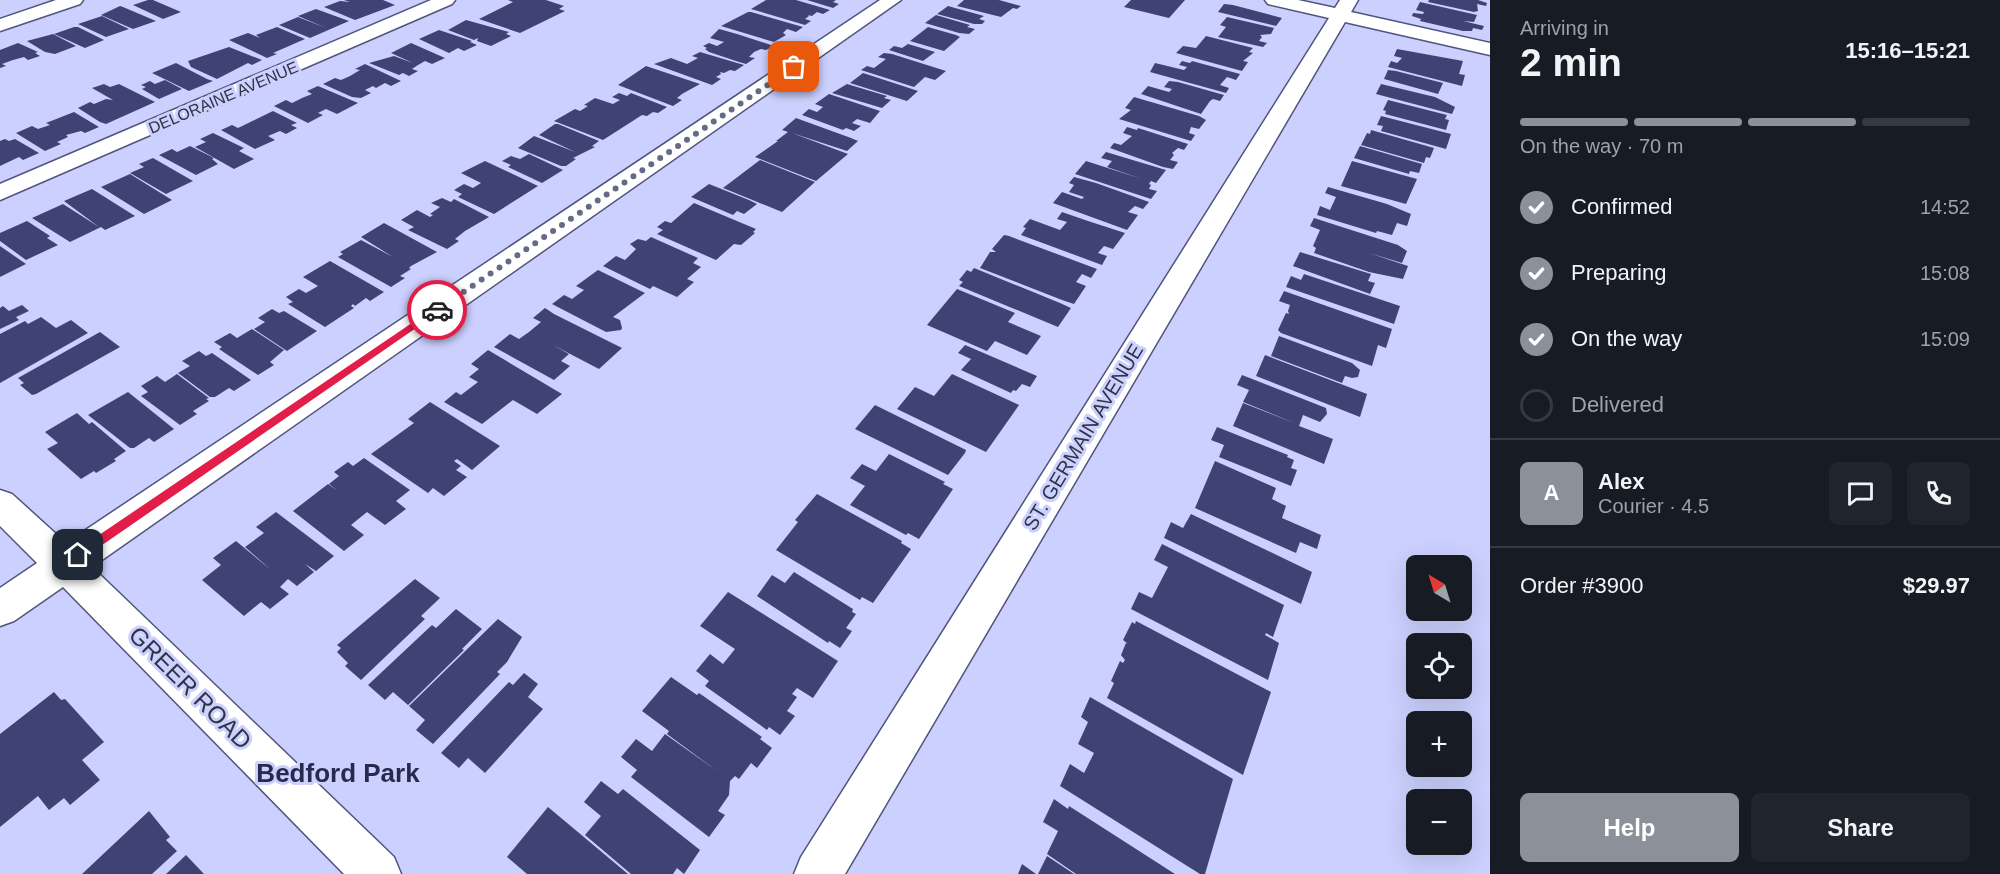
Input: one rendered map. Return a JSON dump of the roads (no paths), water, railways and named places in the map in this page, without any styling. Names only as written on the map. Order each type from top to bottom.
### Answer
[{"type":"street","points":[[0,25],[74,0]]},
{"type":"street","name":"DELORAINE AVENUE","points":[[0,193],[446,0]]},
{"type":"street","points":[[0,609],[892,0]]},
{"type":"street","points":[[1274,0],[1344,8],[1490,50]]},
{"type":"street","name":"ST. GERMAIN AVENUE","points":[[818,874],[1344,8]]},
{"type":"street","name":"GREER ROAD","points":[[0,504],[63,566],[106,604],[377,874]]},
{"type":"district","name":"Bedford Park","points":[[338,773]]}]
